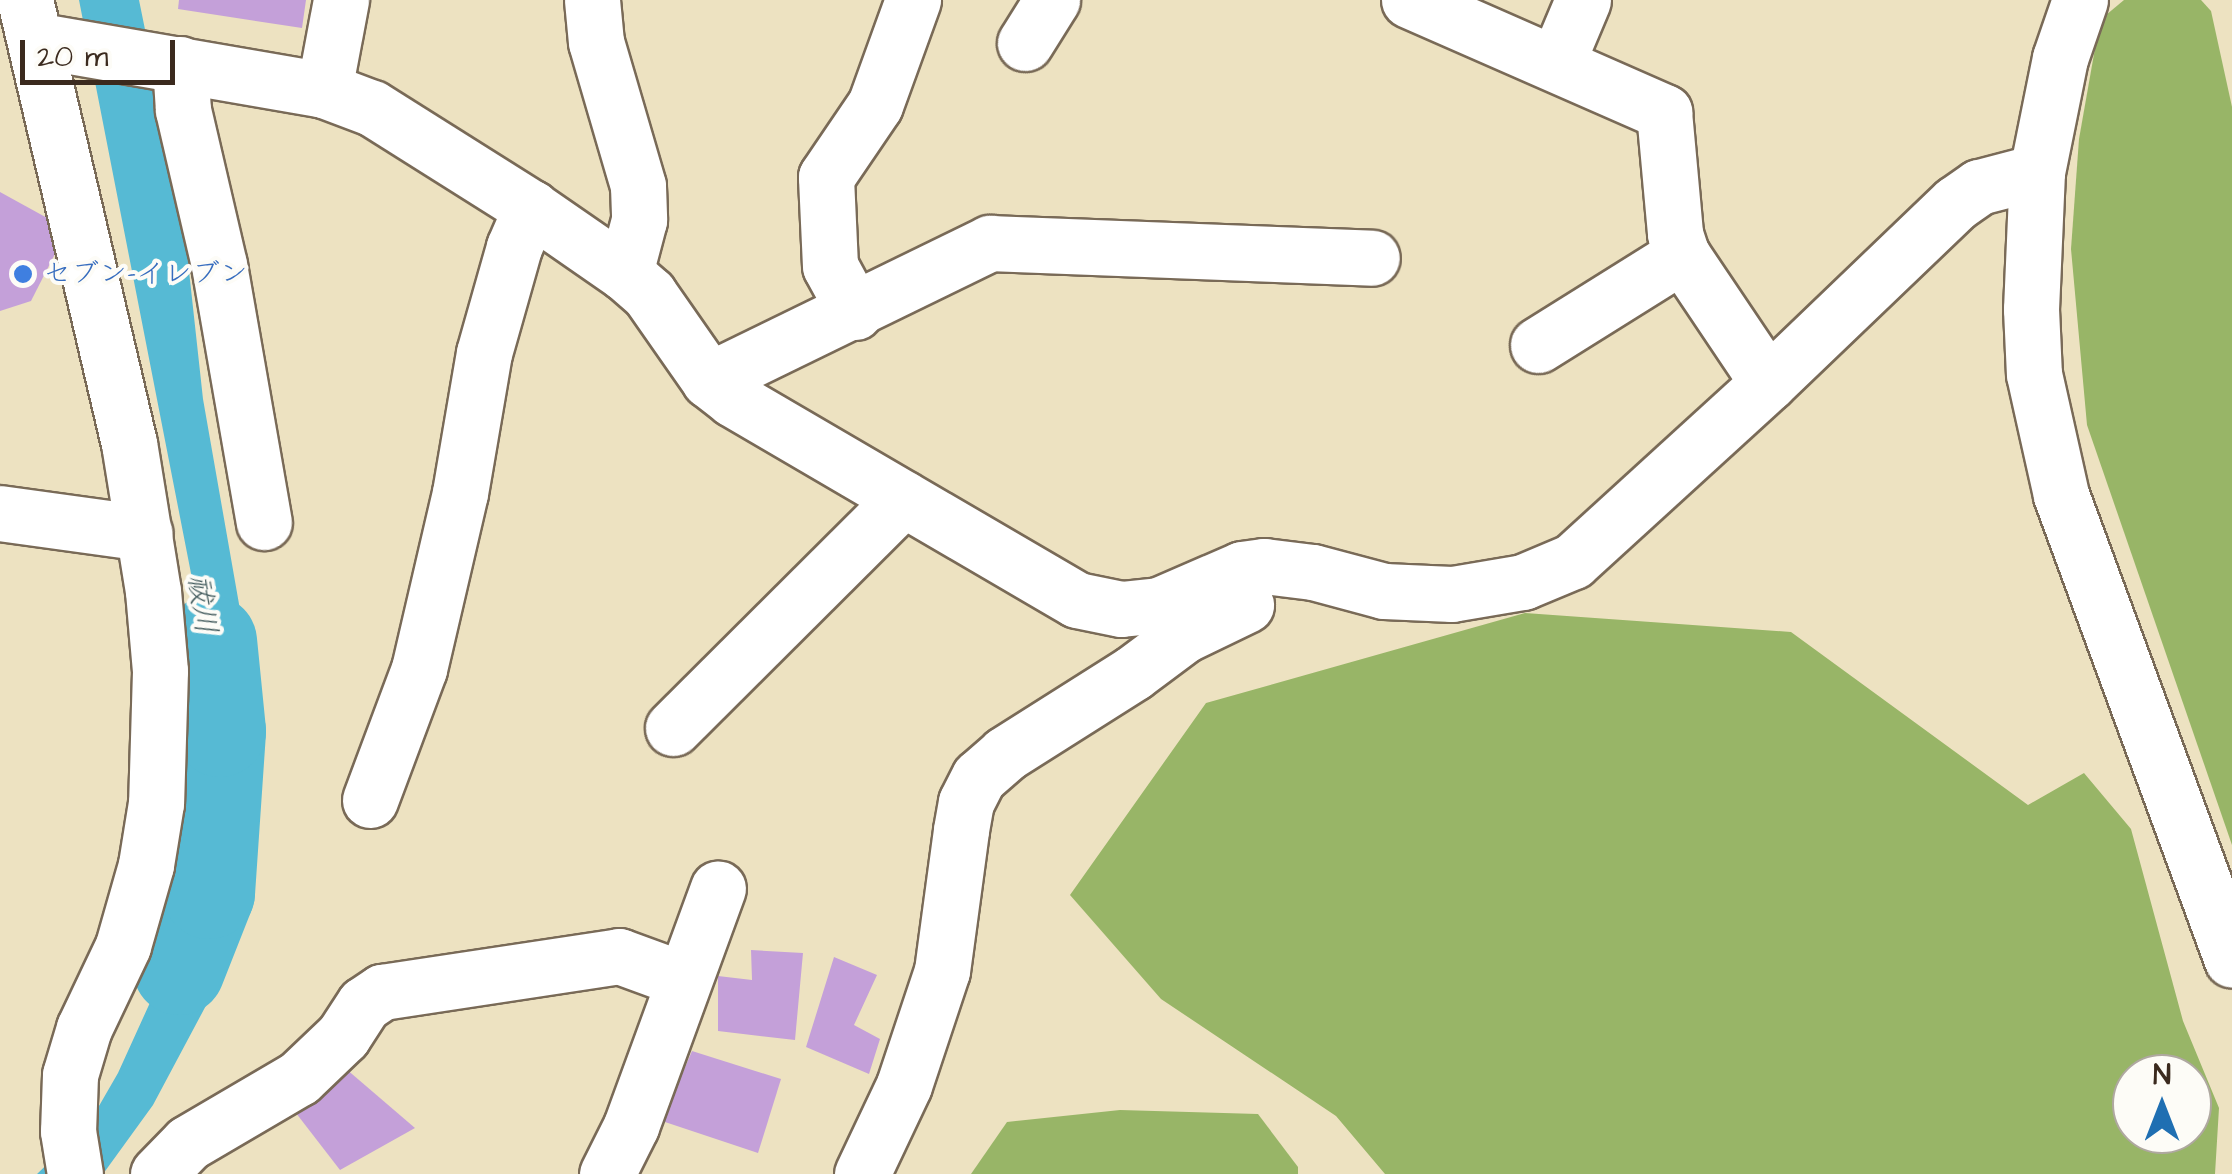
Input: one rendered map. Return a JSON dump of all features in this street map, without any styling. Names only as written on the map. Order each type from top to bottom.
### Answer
[{"type":"street","points":[[324,90],[340,0]]},
{"type":"street","points":[[592,0],[596,42],[638,186],[640,220],[625,273]]},
{"type":"street","points":[[855,312],[830,266],[826,177],[874,105],[913,0]]},
{"type":"street","points":[[1409,0],[1664,112],[1675,234],[1682,254],[1768,384]]},
{"type":"street","points":[[1557,62],[1584,0]]},
{"type":"street","points":[[2080,0],[2060,58],[2036,172],[2031,309],[2044,436],[2061,495],[2232,958]]},
{"type":"street","points":[[71,1152],[73,1059],[123,946],[153,830],[160,671],[146,533],[43,28],[166,62],[324,90],[372,108],[531,208],[625,273],[649,294],[709,380],[732,399],[1077,600],[1098,607],[1159,605],[1242,569],[1264,566],[1312,572],[1384,591]]},
{"type":"street","points":[[166,62],[184,110],[218,265],[264,522]]},
{"type":"street","points":[[862,1174],[904,1084],[942,971],[966,802],[979,777],[1005,754],[1132,674],[1184,635],[1234,608],[1384,591],[1452,594],[1484,590],[1523,582],[1574,561],[1768,384],[1956,202],[1979,187],[2036,172]]},
{"type":"street","points":[[370,800],[419,669],[460,492],[484,353],[514,247],[531,208]]},
{"type":"street","points":[[709,380],[990,244],[1372,258]]},
{"type":"street","points":[[1538,345],[1682,254]]},
{"type":"street","points":[[673,728],[903,500]]},
{"type":"street","points":[[0,513],[146,533]]},
{"type":"street","points":[[607,1174],[632,1126],[718,888]]},
{"type":"street","points":[[158,1174],[188,1144],[299,1078],[342,1036],[364,1004],[382,992],[618,956],[682,979]]},
{"type":"green space","points":[[2124,0],[2201,0],[2211,11],[2232,107],[2232,845],[2087,425],[2071,249],[2079,139],[2100,20]]},
{"type":"green space","points":[[1525,613],[1791,632],[2028,805],[2084,773],[2131,829],[2183,1021],[2197,1054],[2112,1054],[2112,1154],[2212,1154],[2212,1091],[2219,1108],[2215,1174],[1385,1174],[1336,1116],[1161,999],[1070,895],[1206,703]]},
{"type":"green space","points":[[1120,1110],[1258,1114],[1298,1167],[1298,1174],[971,1174],[1007,1122]]},
{"type":"water","points":[[79,0],[139,0],[183,216],[203,399],[262,735],[248,736],[252,869],[247,905],[210,998],[153,1105],[103,1174],[37,1174],[88,1125],[118,1073],[168,963],[205,857],[224,826],[205,645]]},
{"type":"building","points":[[179,0],[306,0],[302,28],[178,9]]},
{"type":"building","name":"セブン-イレブン","points":[[0,192],[49,219],[59,246],[31,301],[0,311]]},
{"type":"building","points":[[751,950],[803,953],[795,1040],[718,1031],[718,976],[752,980]]},
{"type":"building","points":[[834,957],[877,975],[854,1025],[880,1039],[869,1074],[806,1047]]},
{"type":"building","points":[[692,1051],[781,1079],[758,1153],[662,1121]]},
{"type":"building","points":[[345,1068],[415,1128],[340,1170],[289,1104]]},
{"type":"waterway","name":"祓川","points":[[179,969],[209,893],[220,731],[211,641]]},
{"type":"place","name":"セブン-イレブン","points":[[23,274]]}]
